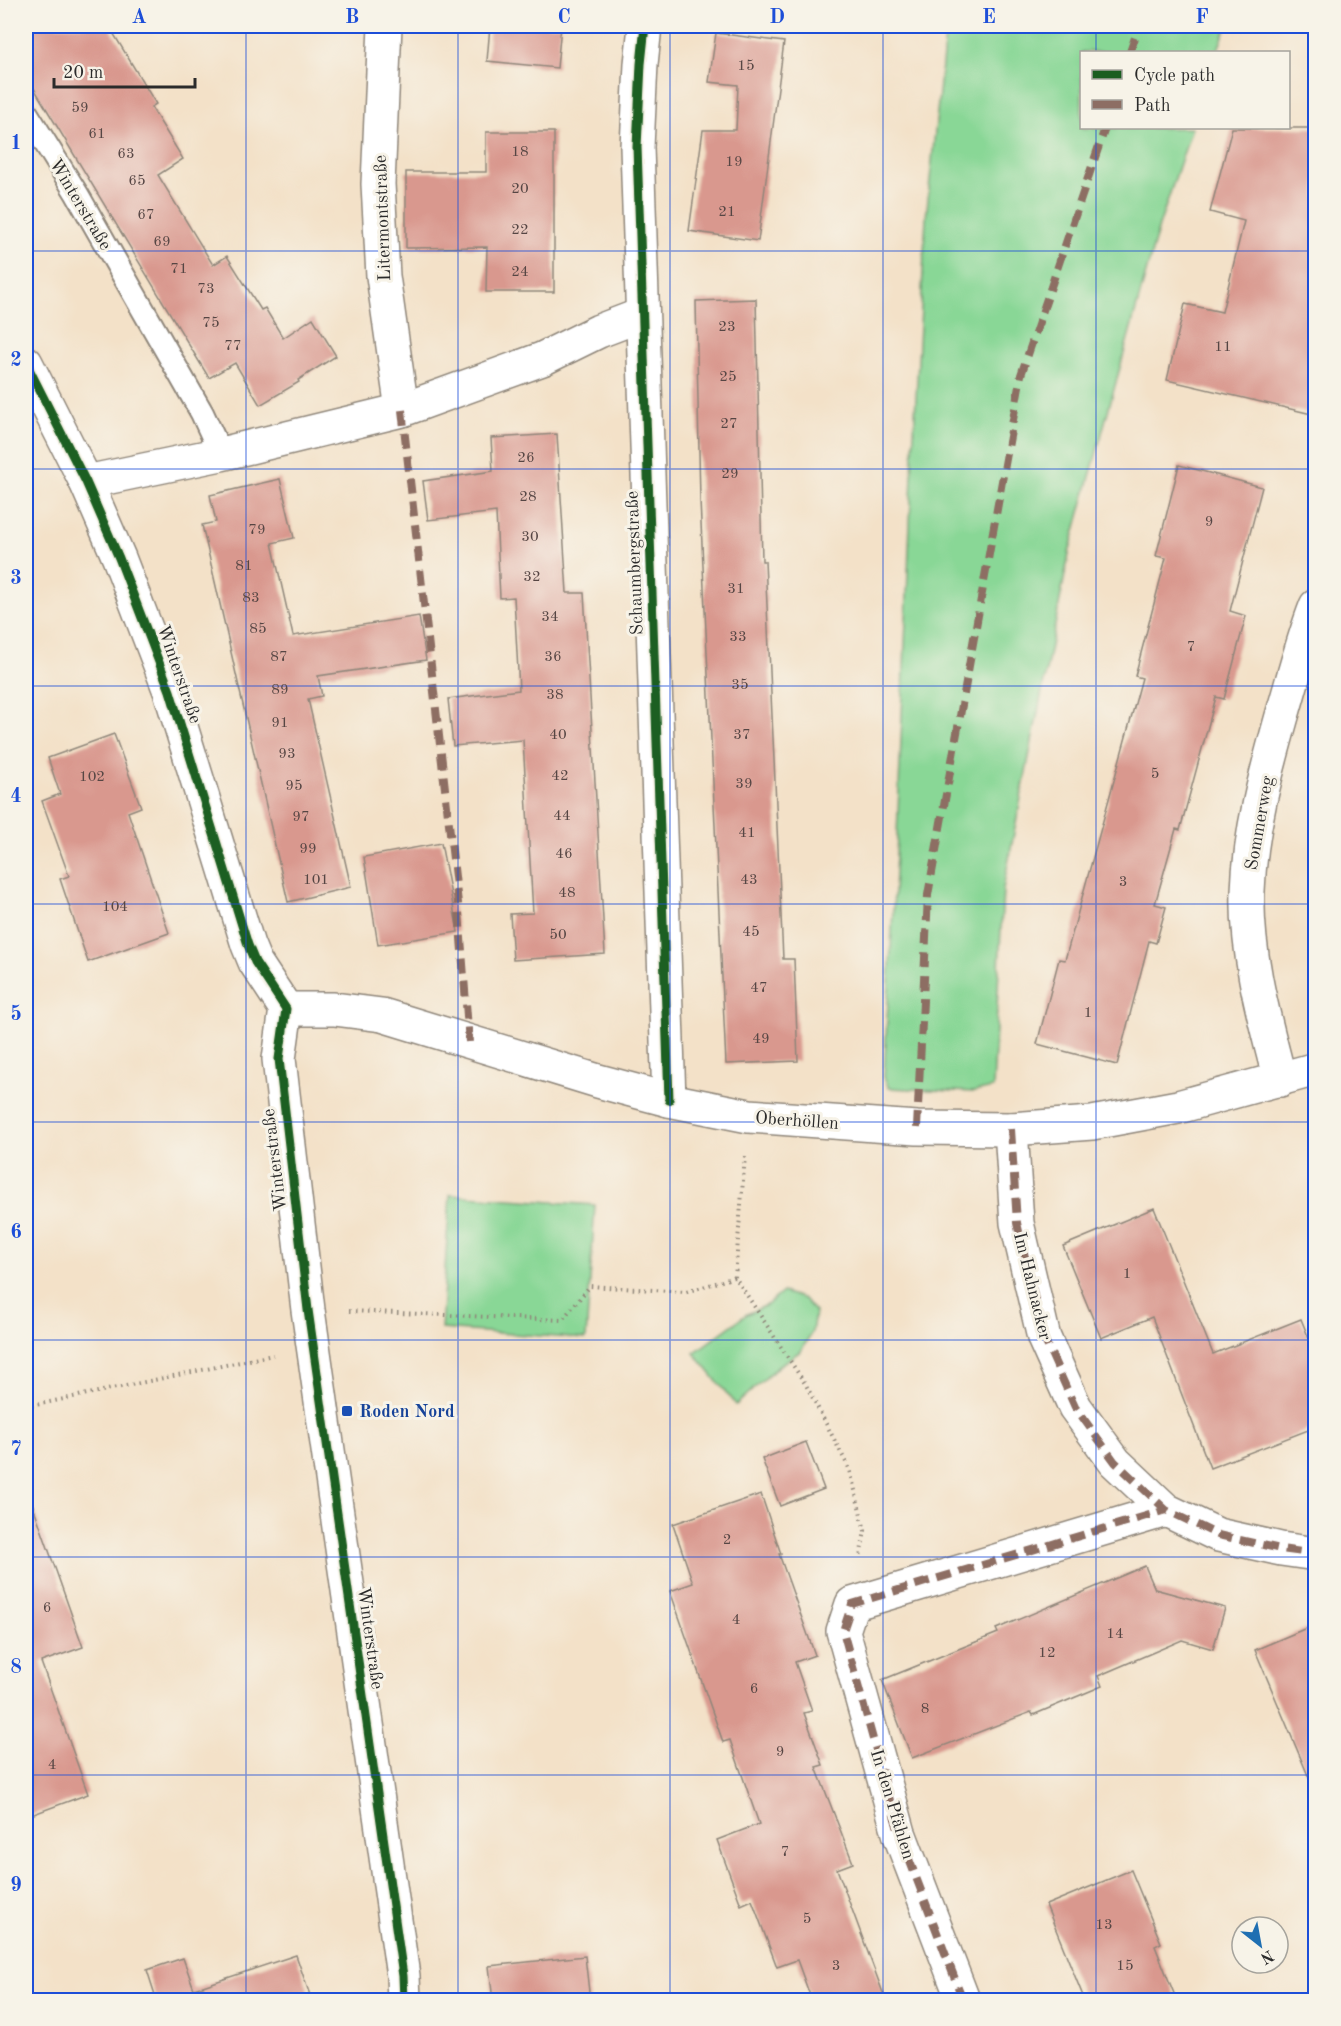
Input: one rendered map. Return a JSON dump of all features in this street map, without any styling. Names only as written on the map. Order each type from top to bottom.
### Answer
[{"type":"street","name":"Litermontstraße","points":[[386,26],[378,184],[383,276],[402,410]]},
{"type":"street","name":"Schaumbergstraße","points":[[645,26],[637,147],[669,1100]]},
{"type":"street","points":[[86,482],[221,454],[402,410],[542,359],[641,315]]},
{"type":"street","name":"Winterstraße","points":[[26,363],[86,482],[119,558],[170,691],[248,945],[258,968],[286,1009],[279,1059],[312,1347],[403,1977],[404,2001]]},
{"type":"street","name":"Sommerweg","points":[[1280,1080],[1264,1015],[1252,950],[1248,892],[1253,833],[1266,773],[1316,606]]},
{"type":"street","name":"Oberhöllen","points":[[286,1009],[360,1011],[382,1015],[598,1081],[669,1100],[749,1116],[917,1128],[1011,1129],[1102,1121],[1178,1107],[1316,1069]]},
{"type":"street","name":"Im Hahnacker","points":[[1011,1129],[1017,1223],[1044,1338],[1075,1407],[1115,1462],[1166,1510],[1218,1535],[1316,1554]]},
{"type":"street","points":[[852,1604],[1166,1510]]},
{"type":"street","name":"In den Pfählen","points":[[852,1604],[843,1630],[899,1833],[963,2001]]},
{"type":"lane","name":"Winterstraße","points":[[26,112],[77,194],[202,413],[221,454]]},
{"type":"path","points":[[749,1116],[735,1277],[806,1384],[850,1470],[865,1531],[852,1604]]},
{"type":"path","points":[[308,1310],[562,1320],[590,1286],[686,1292],[735,1277]]},
{"type":"path","points":[[26,1407],[312,1347]]},
{"type":"green space","points":[[946,26],[1227,26],[1217,51],[1080,51],[1080,129],[1192,129],[1159,226],[1070,549],[1003,889],[993,1088],[974,1092],[889,1088],[884,1077],[926,218]]},
{"type":"green space","points":[[450,1195],[595,1205],[586,1339],[441,1329]]},
{"type":"green space","points":[[783,1292],[804,1299],[815,1312],[812,1332],[801,1351],[781,1364],[736,1405],[694,1353],[747,1314],[767,1305]]},
{"type":"building","points":[[26,26],[109,26],[156,104],[151,107],[183,159],[158,175],[213,265],[227,256],[261,310],[265,308],[283,338],[313,318],[336,356],[298,380],[299,382],[260,405],[235,363],[209,378],[26,75]]},
{"type":"building","points":[[490,26],[561,26],[557,68],[487,61]]},
{"type":"building","points":[[716,33],[784,42],[758,241],[689,231],[703,130],[736,130],[738,85],[709,82]]},
{"type":"building","points":[[1316,128],[1316,415],[1167,380],[1185,304],[1222,312],[1244,221],[1210,212],[1232,129]]},
{"type":"building","points":[[486,132],[554,132],[554,292],[486,292],[487,247],[406,248],[406,172],[486,172]]},
{"type":"building","points":[[756,299],[762,561],[765,561],[783,959],[794,959],[798,1061],[726,1064],[700,501],[696,301]]},
{"type":"building","points":[[557,434],[567,593],[584,593],[605,954],[513,960],[510,914],[533,913],[523,740],[453,746],[448,699],[519,690],[514,597],[500,598],[496,512],[428,520],[423,481],[493,471],[491,438]]},
{"type":"building","points":[[1179,465],[1262,487],[1230,611],[1246,616],[1224,699],[1216,697],[1180,830],[1176,829],[1155,904],[1166,907],[1156,943],[1149,941],[1117,1065],[1037,1044],[1059,959],[1065,960],[1142,678],[1135,676],[1166,558],[1156,556]]},
{"type":"building","points":[[280,479],[294,538],[272,543],[293,636],[419,616],[426,660],[318,676],[322,696],[308,699],[351,887],[288,902],[202,525],[216,522],[210,495]]},
{"type":"building","points":[[114,734],[141,807],[128,812],[169,933],[88,962],[60,879],[69,876],[42,801],[60,794],[48,758]]},
{"type":"building","points":[[441,843],[458,932],[378,945],[364,857]]},
{"type":"building","points":[[1154,1208],[1213,1354],[1301,1319],[1316,1356],[1316,1427],[1210,1468],[1152,1317],[1101,1338],[1063,1246]]},
{"type":"building","points":[[806,1442],[824,1489],[780,1506],[762,1459]]},
{"type":"building","points":[[761,1494],[781,1554],[779,1554],[815,1655],[795,1662],[812,1711],[804,1713],[823,1765],[816,1767],[853,1863],[837,1869],[886,2001],[812,2001],[797,1960],[777,1967],[752,1900],[741,1905],[717,1840],[759,1824],[730,1740],[723,1742],[670,1591],[693,1583],[673,1524]]},
{"type":"building","points":[[31,1500],[83,1647],[41,1662],[88,1794],[26,1817],[26,1501]]},
{"type":"building","points":[[1145,1566],[1155,1589],[1225,1608],[1213,1649],[1182,1640],[1098,1676],[1102,1686],[1033,1715],[1031,1712],[912,1758],[882,1680],[998,1633],[996,1629]]},
{"type":"building","points":[[1316,1624],[1316,1792],[1315,1792],[1255,1650]]},
{"type":"building","points":[[1131,1870],[1161,1943],[1155,1946],[1177,2001],[1085,2001],[1046,1905]]},
{"type":"building","points":[[296,1955],[312,2001],[157,2001],[147,1970],[183,1958],[194,1989]]},
{"type":"building","points":[[585,1956],[590,2001],[493,2001],[489,1966]]},
{"type":"marked path","points":[[1130,51],[1139,26]]},
{"type":"marked path","points":[[917,1128],[928,895],[1021,375],[1105,129]]},
{"type":"marked path","points":[[402,410],[459,912],[469,1042]]},
{"type":"marked path","points":[[1011,1129],[1017,1223],[1044,1338],[1075,1407],[1115,1462],[1166,1510],[1218,1535],[1316,1554]]},
{"type":"marked path","points":[[963,2000],[899,1833],[843,1631],[852,1604],[1166,1510]]},
{"type":"cycle path","points":[[645,26],[637,147],[669,1100]]},
{"type":"cycle path","points":[[26,363],[86,482],[119,558],[170,691],[248,945],[255,962],[286,1009],[279,1059],[308,1310],[403,1976],[404,2000]]},
{"type":"place","name":"Roden Nord","points":[[347,1411]]}]
